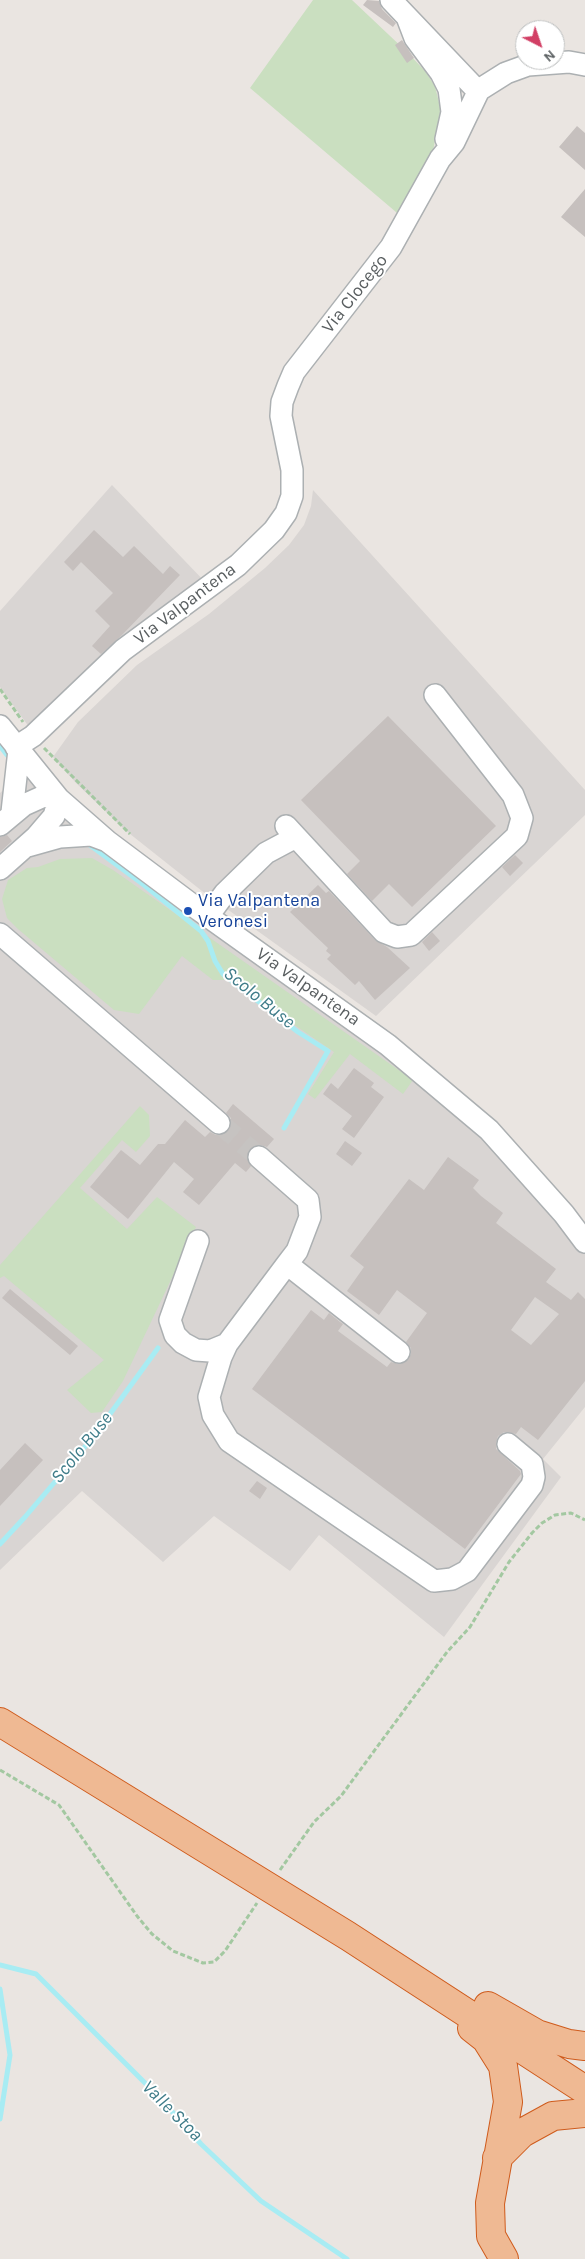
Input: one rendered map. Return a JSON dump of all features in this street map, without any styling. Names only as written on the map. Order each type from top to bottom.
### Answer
[{"type":"highway","points":[[0,1722],[348,1936],[585,2090]]},
{"type":"highway","points":[[348,1936],[468,1995],[537,2034],[569,2044],[585,2046]]},
{"type":"highway","points":[[348,1936],[486,2039],[503,2066],[508,2102],[490,2203],[491,2236],[504,2259]]},
{"type":"highway","points":[[497,2158],[522,2133],[552,2116],[585,2112]]},
{"type":"street","name":"Via Clocego","points":[[283,431],[282,402],[294,372],[392,247],[440,159],[454,142],[479,90],[472,85],[391,0]]},
{"type":"street","name":"Via Clocego","points":[[407,17],[415,38],[442,74],[449,89],[452,112],[440,159]]},
{"type":"street","points":[[479,90],[506,73],[528,65],[569,62],[585,65]]},
{"type":"street","name":"Via Valpantena","points":[[18,748],[123,650],[238,565],[274,530],[286,514],[292,496],[292,470],[283,431]]},
{"type":"street","points":[[208,916],[225,893],[291,831],[384,932],[397,937],[411,935],[517,836],[522,818],[513,795],[435,695]]},
{"type":"street","name":"Via Valpantena","points":[[0,726],[59,799],[107,841],[208,916],[388,1044],[489,1130],[564,1214],[585,1242]]},
{"type":"street","points":[[6,819],[18,748]]},
{"type":"street","points":[[0,869],[28,846],[54,816],[59,799],[44,796],[6,819]]},
{"type":"street","points":[[28,846],[68,836],[92,835],[107,841]]},
{"type":"street","points":[[0,934],[219,1123]]},
{"type":"street","points":[[260,1157],[308,1200],[310,1217],[297,1251],[227,1344],[221,1357],[210,1397],[212,1415],[229,1441],[434,1581],[452,1579],[467,1570],[532,1485],[534,1477],[532,1464],[508,1444]]},
{"type":"street","points":[[198,1241],[170,1320],[175,1335],[183,1343],[196,1350],[210,1351],[227,1344]]},
{"type":"street","points":[[287,1264],[399,1352]]},
{"type":"path","points":[[280,1870],[314,1822],[341,1796],[447,1652],[470,1627],[509,1562],[532,1533],[555,1514],[572,1514],[585,1520]]},
{"type":"path","points":[[0,1770],[60,1805],[137,1916],[152,1934],[173,1951],[203,1963],[214,1962],[225,1951],[258,1902]]},
{"type":"shaded area","points":[[112,485],[208,585],[37,738],[0,687],[0,611]]},
{"type":"shaded area","points":[[313,490],[585,790],[585,815],[376,1016],[202,891],[125,830],[76,783],[53,757],[78,722],[137,665],[209,614],[265,568],[289,545],[304,525],[311,506]]},
{"type":"shaded area","points":[[26,769],[106,852],[185,914],[420,1082],[475,1128],[534,1189],[585,1253],[585,1407],[543,1459],[561,1477],[444,1637],[319,1535],[290,1571],[214,1516],[163,1562],[82,1491],[0,1570],[0,793]]},
{"type":"green space","points":[[313,0],[352,0],[407,52],[425,71],[435,86],[441,111],[428,176],[403,218],[250,88]]},
{"type":"green space","points":[[92,858],[113,870],[413,1080],[403,1094],[350,1054],[315,1099],[308,1094],[334,1052],[229,980],[213,980],[182,956],[139,1014],[114,1010],[18,929],[7,918],[2,899],[8,880],[27,868],[38,867],[60,859]]},
{"type":"green space","points":[[140,1106],[149,1115],[150,1136],[136,1152],[122,1140],[80,1188],[127,1229],[157,1197],[196,1227],[123,1381],[102,1412],[91,1413],[67,1390],[104,1360],[4,1276],[0,1278],[0,1265]]},
{"type":"building","points":[[367,0],[379,1],[382,9],[396,23],[393,27],[363,5]]},
{"type":"building","points":[[402,40],[414,58],[407,63],[395,45]]},
{"type":"building","points":[[577,126],[585,133],[585,170],[559,147]]},
{"type":"building","points":[[585,189],[585,237],[561,217]]},
{"type":"building","points":[[94,530],[123,557],[134,546],[163,574],[170,566],[180,575],[101,654],[92,646],[110,626],[95,611],[113,593],[81,562],[73,571],[64,562]]},
{"type":"building","points":[[388,716],[496,826],[412,907],[389,884],[372,901],[347,874],[360,861],[301,800]]},
{"type":"building","points":[[7,835],[12,841],[0,852],[0,837]]},
{"type":"building","points":[[515,855],[523,863],[510,876],[502,867]]},
{"type":"building","points":[[318,885],[326,893],[329,891],[375,940],[387,947],[410,968],[375,1000],[359,981],[355,985],[327,959],[331,955],[326,951],[328,948],[290,912]]},
{"type":"building","points":[[432,932],[440,941],[429,951],[422,942]]},
{"type":"building","points":[[354,1068],[374,1083],[371,1087],[384,1097],[354,1138],[342,1129],[352,1116],[323,1094],[331,1083],[338,1089]]},
{"type":"building","points":[[233,1104],[274,1139],[267,1147],[261,1145],[250,1148],[247,1155],[251,1166],[246,1172],[235,1163],[199,1205],[183,1192],[194,1179],[174,1162],[128,1219],[90,1187],[121,1150],[140,1165],[158,1144],[165,1144],[185,1120],[205,1137],[210,1132],[216,1135],[224,1135],[231,1126],[231,1118],[226,1113]]},
{"type":"building","points":[[345,1141],[362,1153],[352,1166],[336,1154]]},
{"type":"building","points":[[448,1157],[479,1180],[473,1188],[503,1213],[496,1223],[556,1269],[546,1282],[571,1300],[578,1292],[585,1299],[585,1381],[538,1440],[521,1427],[516,1434],[504,1432],[498,1436],[496,1449],[521,1474],[465,1549],[252,1389],[311,1310],[324,1320],[329,1313],[343,1324],[338,1331],[387,1367],[391,1362],[398,1364],[408,1360],[411,1348],[406,1342],[427,1313],[397,1290],[379,1315],[347,1291],[364,1267],[350,1256],[409,1179],[424,1190]],"holes":[[[535,1297],[559,1314],[531,1345],[511,1330]]]},
{"type":"building","points":[[10,1289],[78,1346],[70,1355],[2,1298]]},
{"type":"building","points":[[25,1443],[43,1460],[0,1506],[0,1470]]},
{"type":"building","points":[[257,1481],[267,1488],[260,1499],[249,1491]]},
{"type":"waterway","name":"Scolo Buse","points":[[0,746],[7,755]]},
{"type":"waterway","name":"Scolo Buse","points":[[87,843],[144,885],[201,931],[208,941],[215,961],[223,974],[298,1032],[328,1051],[284,1128]]},
{"type":"waterway","name":"Scolo Buse","points":[[0,1544],[94,1436],[158,1348]]},
{"type":"waterway","name":"Valle Stoa","points":[[0,1965],[36,1974],[159,2097],[201,2144],[261,2201],[347,2259]]},
{"type":"waterway","points":[[0,1989],[10,2055],[0,2119]]},
{"type":"tunnel","points":[[219,1123],[259,1157]]},
{"type":"place","name":"Via Valpantena Veronesi","points":[[188,911]]}]
